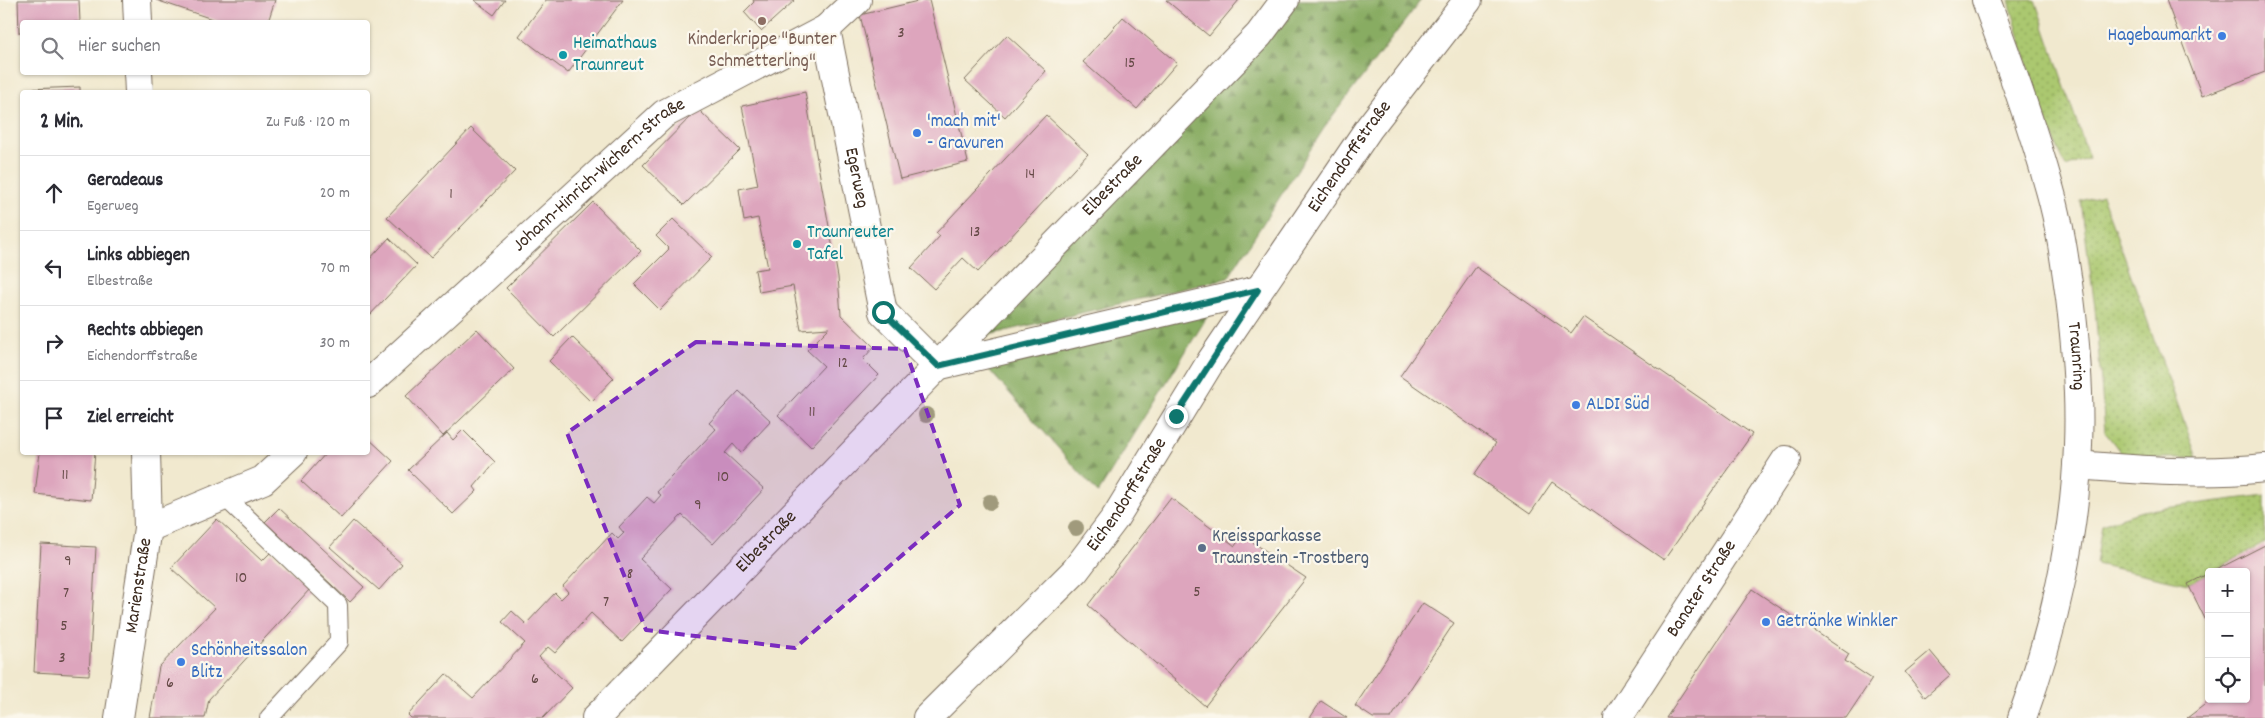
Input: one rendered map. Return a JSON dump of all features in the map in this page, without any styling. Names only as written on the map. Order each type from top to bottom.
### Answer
[{"type":"street","points":[[137,0],[138,20]]},
{"type":"street","name":"Johann-Hinrich-Wichern-Straße","points":[[370,382],[664,114],[826,29],[857,0]]},
{"type":"street","name":"Elbestraße","points":[[596,718],[1259,35],[1285,0]]},
{"type":"street","name":"Eichendorffstraße","points":[[927,718],[1075,571],[1115,518],[1176,416],[1258,290],[1369,128],[1468,0]]},
{"type":"street","name":"Traunring","points":[[1986,0],[2026,109],[2051,192],[2065,262],[2075,340],[2078,401],[2077,466],[2057,596],[2038,674],[2022,718]]},
{"type":"street","name":"Egerweg","points":[[826,29],[883,312],[938,366]]},
{"type":"street","points":[[138,75],[139,90]]},
{"type":"street","points":[[938,366],[1258,290]]},
{"type":"street","name":"Marienstraße","points":[[119,718],[148,528],[146,455]]},
{"type":"street","points":[[148,528],[263,480],[290,455]]},
{"type":"street","name":"Banater Straße","points":[[1618,718],[1786,460]]},
{"type":"street","points":[[2077,466],[2123,469],[2237,471],[2265,468]]},
{"type":"lane","points":[[224,496],[338,605],[339,642],[269,718]]},
{"type":"highlighted area","points":[[696,342],[905,349],[960,505],[795,648],[646,630],[567,433]]},
{"type":"green space","points":[[1292,0],[1421,0],[1328,122],[1228,278],[972,339]]},
{"type":"green space","points":[[2009,0],[2035,0],[2089,158],[2066,167],[2037,99]]},
{"type":"green space","points":[[2102,195],[2197,458],[2125,458],[2105,432],[2095,308],[2081,201]]},
{"type":"green space","points":[[1212,309],[1098,493],[983,363]]},
{"type":"green space","points":[[2265,495],[2265,543],[2218,568],[2205,568],[2205,575],[2188,584],[2096,564],[2102,524],[2142,511]]},
{"type":"building","points":[[18,0],[79,0],[80,20],[20,20],[19,33]]},
{"type":"building","points":[[156,0],[275,0],[269,20],[215,20]]},
{"type":"building","points":[[474,0],[505,0],[494,15]]},
{"type":"building","name":"Heimathaus Traunreut","points":[[546,0],[623,0],[568,73],[519,36]]},
{"type":"building","name":"Kinderkrippe \"Bunter Schmetterling\"","points":[[753,0],[795,0],[761,31],[744,12],[754,2]]},
{"type":"building","points":[[929,0],[968,162],[900,179],[860,15]]},
{"type":"building","points":[[1166,0],[1239,0],[1209,36]]},
{"type":"building","name":"Hagebaumarkt","points":[[2166,0],[2265,0],[2265,72],[2202,96]]},
{"type":"building","points":[[1123,17],[1177,63],[1137,109],[1083,62]]},
{"type":"building","points":[[1007,35],[1046,71],[1005,117],[965,80]]},
{"type":"building","points":[[80,87],[80,90],[28,89]]},
{"type":"building","points":[[805,92],[838,277],[841,315],[874,347],[863,359],[879,375],[811,447],[778,415],[824,366],[807,350],[829,328],[801,330],[793,286],[759,292],[755,270],[768,268],[758,218],[744,221],[739,189],[758,185],[742,106]]},
{"type":"building","points":[[698,109],[740,150],[684,205],[643,165]]},
{"type":"building","points":[[1046,115],[1088,154],[978,272],[963,258],[934,289],[911,268],[940,236],[936,233]]},
{"type":"building","points":[[471,128],[515,171],[431,258],[387,217]]},
{"type":"building","points":[[593,202],[641,251],[554,337],[506,288]]},
{"type":"building","points":[[673,219],[712,257],[660,310],[634,284],[669,249],[656,236]]},
{"type":"building","points":[[389,238],[417,265],[370,315],[370,259]]},
{"type":"building","name":"ALDI Süd","points":[[1476,267],[1571,333],[1583,317],[1752,434],[1664,560],[1552,482],[1530,514],[1474,475],[1496,443],[1400,376]]},
{"type":"building","points":[[477,329],[514,369],[443,436],[406,396]]},
{"type":"building","points":[[572,337],[614,378],[591,402],[549,361]]},
{"type":"building","points":[[739,391],[771,421],[741,453],[733,444],[725,453],[764,489],[713,544],[682,515],[640,559],[672,589],[622,642],[591,613],[555,653],[548,647],[539,657],[572,688],[543,718],[411,718],[408,715],[446,674],[473,698],[525,643],[502,622],[512,611],[526,624],[555,593],[561,599],[568,592],[563,586],[612,533],[618,539],[624,533],[619,527],[647,497],[654,503],[661,495],[657,492],[716,429],[709,423]]},
{"type":"building","points":[[463,430],[495,462],[474,487],[477,491],[453,514],[408,470],[447,433],[453,440]]},
{"type":"building","points":[[370,440],[393,461],[341,518],[301,481],[324,455],[370,455]]},
{"type":"building","points":[[40,455],[95,455],[91,500],[35,494]]},
{"type":"building","points":[[1171,498],[1235,546],[1242,535],[1306,578],[1205,706],[1088,605]]},
{"type":"building","points":[[279,508],[364,587],[350,602],[265,522]]},
{"type":"building","points":[[217,519],[262,561],[271,552],[310,589],[209,699],[205,718],[150,718],[159,667],[215,608],[171,568]]},
{"type":"building","points":[[353,521],[402,564],[379,590],[330,547]]},
{"type":"building","points":[[41,544],[96,547],[89,675],[34,672]]},
{"type":"building","points":[[2265,545],[2265,718],[2187,718],[2207,703],[2250,703],[2250,568],[2220,568]]},
{"type":"building","points":[[2205,575],[2205,619],[2188,584]]},
{"type":"building","name":"Getränke Winkler","points":[[1752,589],[1849,654],[1845,661],[1872,679],[1846,718],[1666,718]]},
{"type":"building","points":[[1423,603],[1454,623],[1391,718],[1373,718],[1355,706]]},
{"type":"building","points":[[1930,651],[1950,675],[1925,697],[1905,672]]},
{"type":"building","points":[[1321,701],[1347,718],[1310,718]]},
{"type":"place","name":"Kinderkrippe \"Bunter Schmetterling\"","points":[[762,21]]},
{"type":"place","name":"Hagebaumarkt","points":[[2222,36]]},
{"type":"place","name":"Heimathaus Traunreut","points":[[563,55]]},
{"type":"place","name":"'mach mit' - Gravuren","points":[[917,133]]},
{"type":"place","name":"Traunreuter Tafel","points":[[797,244]]},
{"type":"place","name":"ALDI Süd","points":[[1576,405]]},
{"type":"place","name":"Kreissparkasse Traunstein -Trostberg","points":[[1202,548]]},
{"type":"place","name":"Getränke Winkler","points":[[1766,622]]},
{"type":"place","name":"Schönheitssalon Blitz","points":[[181,662]]},
{"type":"route","points":[[883,312],[938,366],[1258,290],[1176,416]]}]
